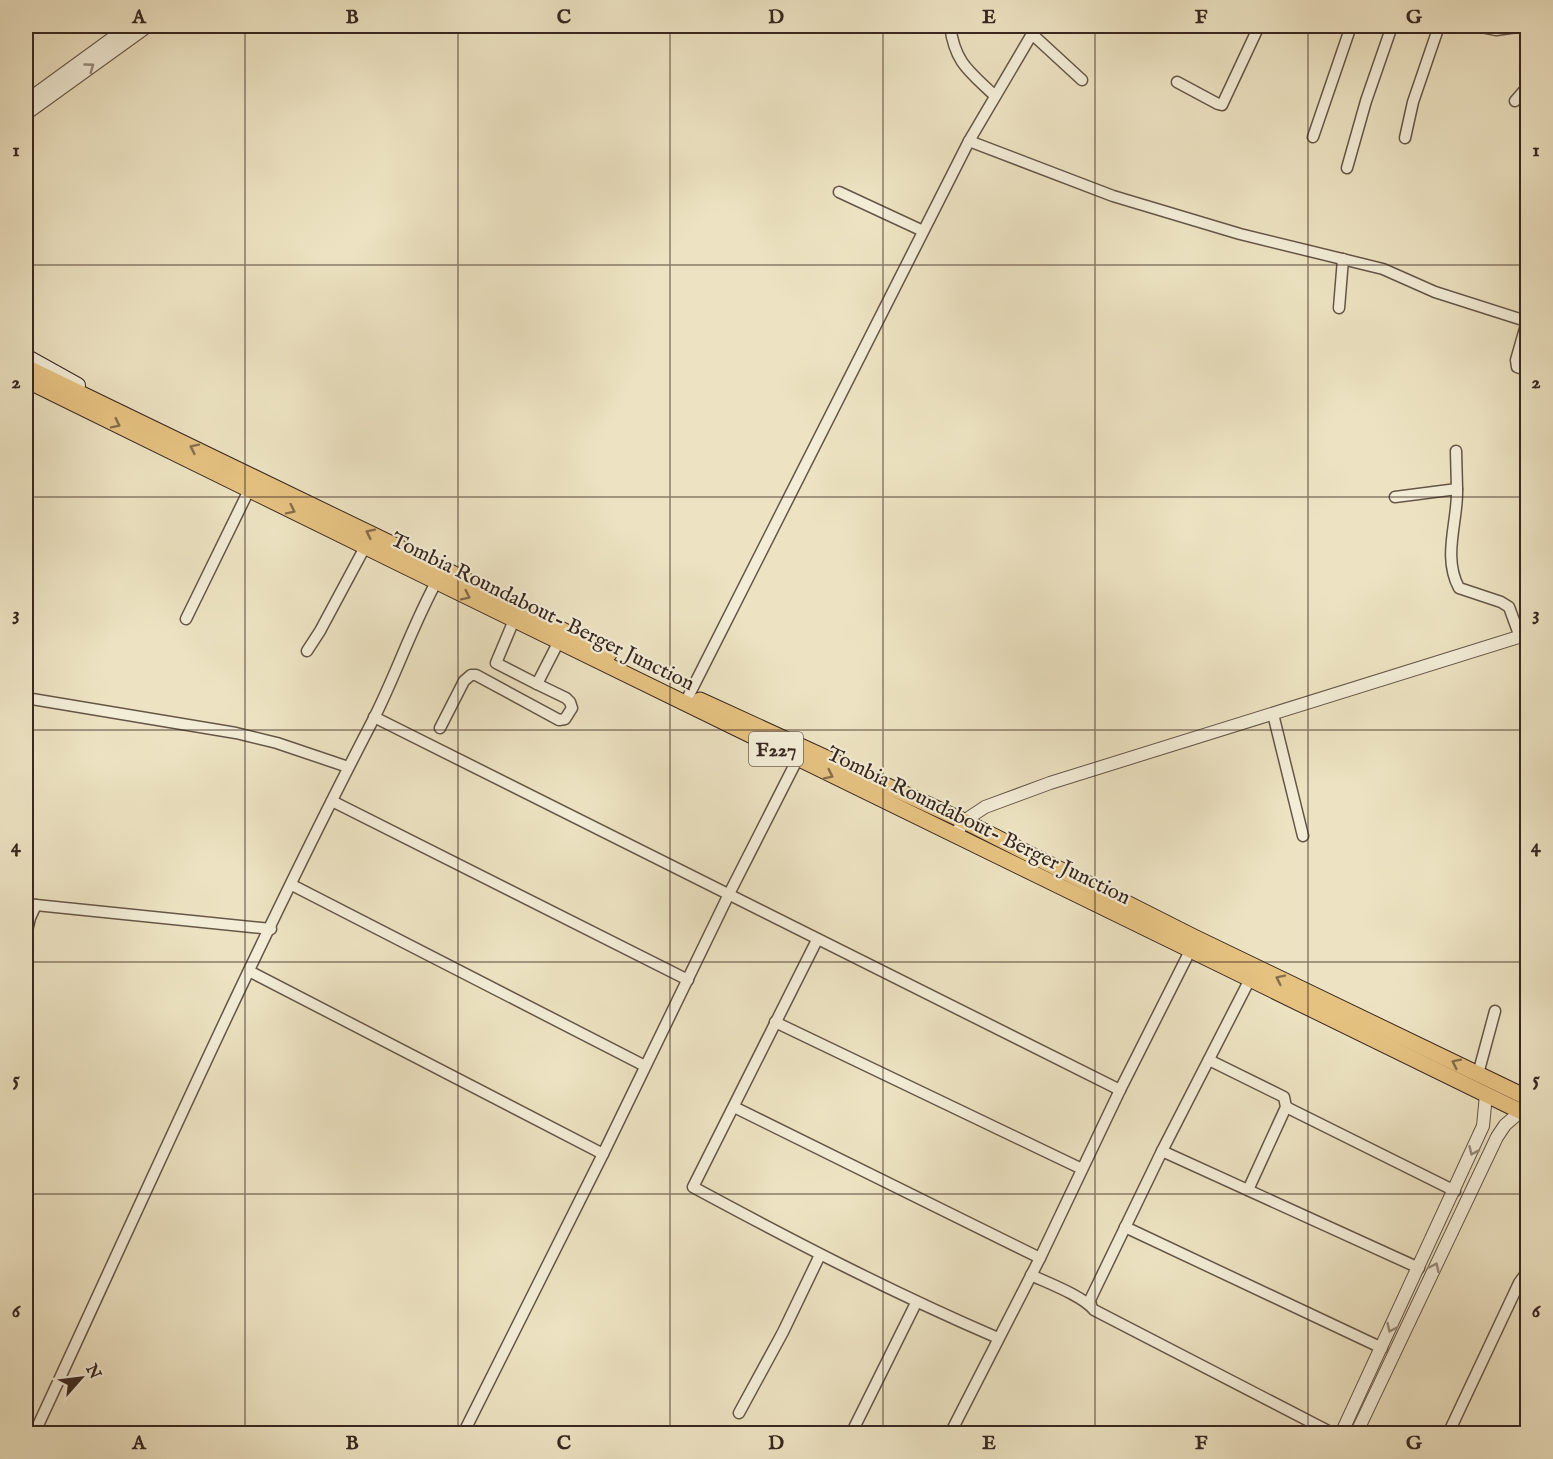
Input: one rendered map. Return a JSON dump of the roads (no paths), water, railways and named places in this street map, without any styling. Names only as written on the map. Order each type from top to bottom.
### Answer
[{"type":"main road","points":[[26,356],[97,396],[111,408]]},
{"type":"main road","name":"Tombia Roundabout- Berger Junction","points":[[26,367],[440,576],[689,695],[964,821],[1194,937],[1478,1074],[1525,1108]]},
{"type":"main road","name":"Tombia Roundabout- Berger Junction","points":[[26,380],[365,547],[440,576],[514,621],[559,641],[1249,981],[1486,1095],[1525,1108]]},
{"type":"main road","points":[[26,387],[53,393]]},
{"type":"street","points":[[26,101],[129,26]]},
{"type":"street","points":[[26,114],[148,26]]},
{"type":"street","points":[[950,26],[952,44],[965,66],[995,96]]},
{"type":"street","points":[[1178,82],[1222,105],[1259,26]]},
{"type":"street","points":[[1313,137],[1351,26]]},
{"type":"street","points":[[1347,168],[1366,101],[1392,26]]},
{"type":"street","points":[[1405,138],[1413,102],[1439,26]]},
{"type":"street","points":[[1476,26],[1497,30],[1524,26]]},
{"type":"street","points":[[689,695],[969,141],[1036,30],[1082,80]]},
{"type":"street","points":[[1515,101],[1527,86]]},
{"type":"street","points":[[969,141],[1113,196],[1240,234],[1383,269],[1435,292],[1527,319],[1516,360],[1517,367],[1527,371]]},
{"type":"street","points":[[839,192],[923,231]]},
{"type":"street","points":[[1339,308],[1343,259]]},
{"type":"street","points":[[955,836],[964,821],[985,807],[1050,783],[1524,635],[1509,607],[1501,602],[1459,588],[1455,579],[1450,539],[1457,507],[1456,451]]},
{"type":"street","points":[[1395,497],[1457,489]]},
{"type":"street","points":[[186,619],[249,490]]},
{"type":"street","points":[[307,651],[320,632],[365,547]]},
{"type":"street","points":[[34,1434],[249,971],[374,717],[440,576]]},
{"type":"street","points":[[440,728],[464,681],[496,663],[514,621]]},
{"type":"street","points":[[537,684],[559,641]]},
{"type":"street","points":[[476,675],[560,720],[566,719],[572,708],[566,698],[496,663]]},
{"type":"street","points":[[26,698],[236,733],[277,743],[348,767]]},
{"type":"street","points":[[1273,714],[1303,836]]},
{"type":"street","points":[[374,717],[1120,1090]]},
{"type":"street","points":[[464,1434],[797,760]]},
{"type":"street","points":[[332,801],[688,980]]},
{"type":"street","points":[[292,885],[645,1066]]},
{"type":"street","points":[[26,935],[31,905],[271,928]]},
{"type":"street","points":[[817,940],[693,1187],[820,1256],[916,1303],[998,1338]]},
{"type":"street","points":[[952,1430],[1040,1258],[1120,1090],[1190,951]]},
{"type":"street","points":[[249,971],[603,1154]]},
{"type":"street","points":[[1090,1305],[1090,1300],[1162,1151],[1249,981]]},
{"type":"street","points":[[1478,1074],[1495,1011]]},
{"type":"street","points":[[775,1022],[1082,1169]]},
{"type":"street","points":[[1209,1059],[1284,1097],[1286,1107],[1248,1190]]},
{"type":"street","points":[[1341,1434],[1483,1126],[1486,1095]]},
{"type":"street","points":[[734,1107],[1040,1258]]},
{"type":"street","points":[[1286,1107],[1455,1191]]},
{"type":"street","points":[[1356,1434],[1497,1137],[1505,1125],[1525,1108]]},
{"type":"street","points":[[1162,1151],[1419,1268]]},
{"type":"street","points":[[1125,1227],[1382,1348]]},
{"type":"street","points":[[739,1413],[820,1256]]},
{"type":"street","points":[[1031,1275],[1334,1434]]},
{"type":"street","points":[[1448,1434],[1519,1283],[1527,1275]]},
{"type":"street","points":[[851,1434],[916,1303]]},
{"type":"street","points":[[1358,1397],[1371,1404]]}]
